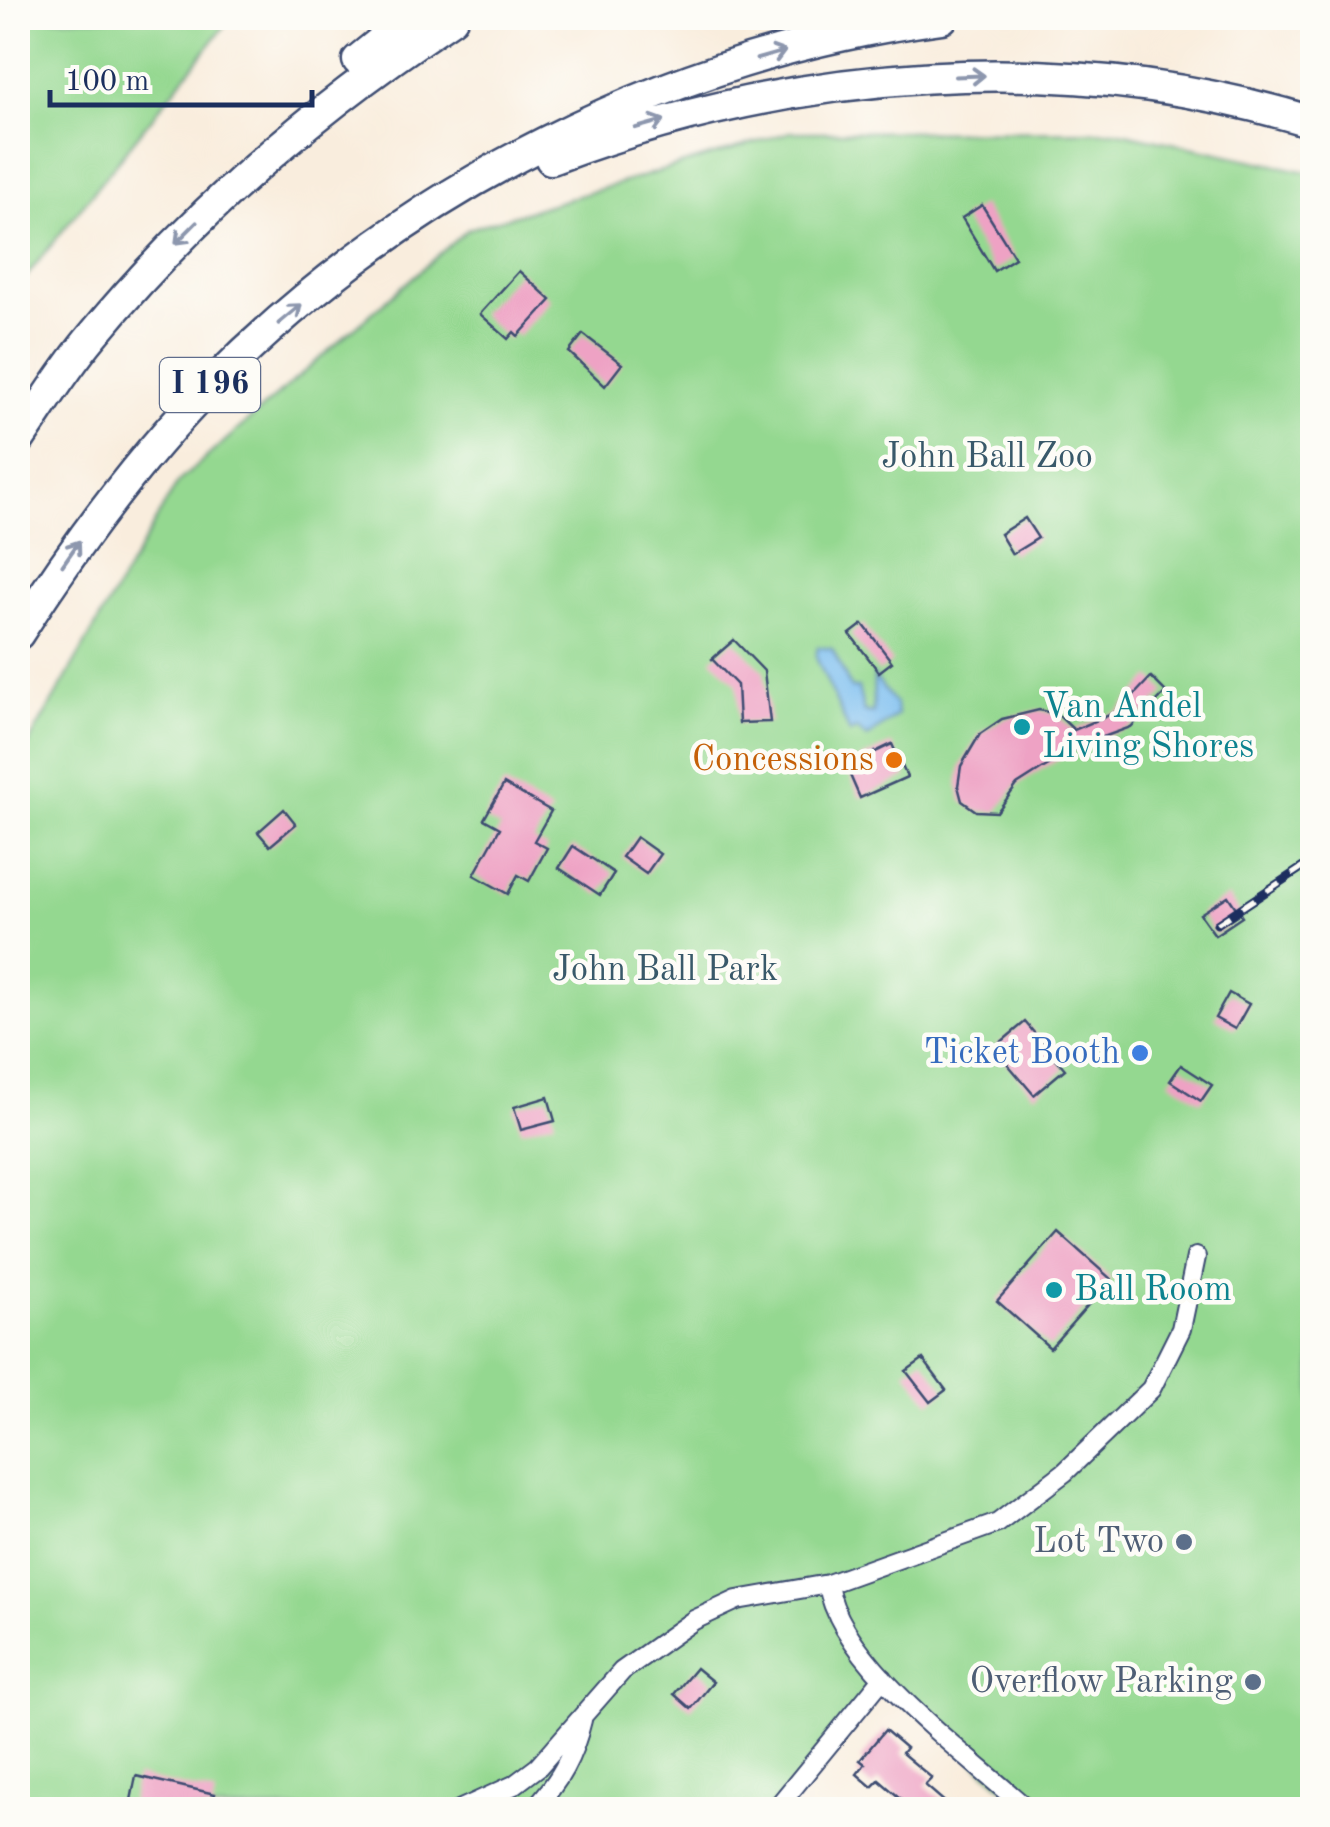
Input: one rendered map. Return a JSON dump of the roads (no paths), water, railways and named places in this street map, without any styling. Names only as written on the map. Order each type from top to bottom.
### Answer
[{"type":"highway","points":[[218,200],[257,145],[410,18]]},
{"type":"highway","points":[[18,441],[91,337],[218,200],[314,116],[452,18]]},
{"type":"highway","name":"I 196","points":[[18,634],[72,549],[212,384],[284,318],[361,256],[459,192],[566,132],[670,87],[827,39],[942,18]]},
{"type":"highway","points":[[459,192],[619,133],[690,113],[777,93],[892,79],[1009,74],[1146,86],[1274,110],[1312,122]]},
{"type":"highway","points":[[1274,110],[1312,111]]},
{"type":"street","points":[[459,1810],[514,1785],[538,1767],[622,1671],[694,1620],[737,1600],[828,1584],[998,1523],[1064,1472],[1151,1389],[1181,1329],[1196,1256]]},
{"type":"street","points":[[828,1584],[831,1607],[847,1635],[883,1678],[1028,1810]]},
{"type":"street","points":[[775,1810],[883,1678]]},
{"type":"street","points":[[534,1810],[573,1756],[582,1718]]},
{"type":"water","points":[[818,647],[832,649],[851,688],[858,688],[864,712],[873,713],[874,676],[896,705],[897,715],[867,738],[856,729],[850,733],[816,657]]},
{"type":"railway","points":[[1217,924],[1312,861]]},
{"type":"place","name":"Van Andel Living Shores","points":[[1022,727]]},
{"type":"place","name":"Concessions","points":[[894,760]]},
{"type":"place","name":"Ticket Booth","points":[[1140,1053]]},
{"type":"place","name":"Ball Room","points":[[1054,1290]]},
{"type":"place","name":"Lot Two","points":[[1184,1542]]},
{"type":"place","name":"Overflow Parking","points":[[1253,1682]]},
{"type":"park label","name":"John Ball Zoo","points":[[987,457]]},
{"type":"park label","name":"John Ball Park","points":[[665,970]]}]
